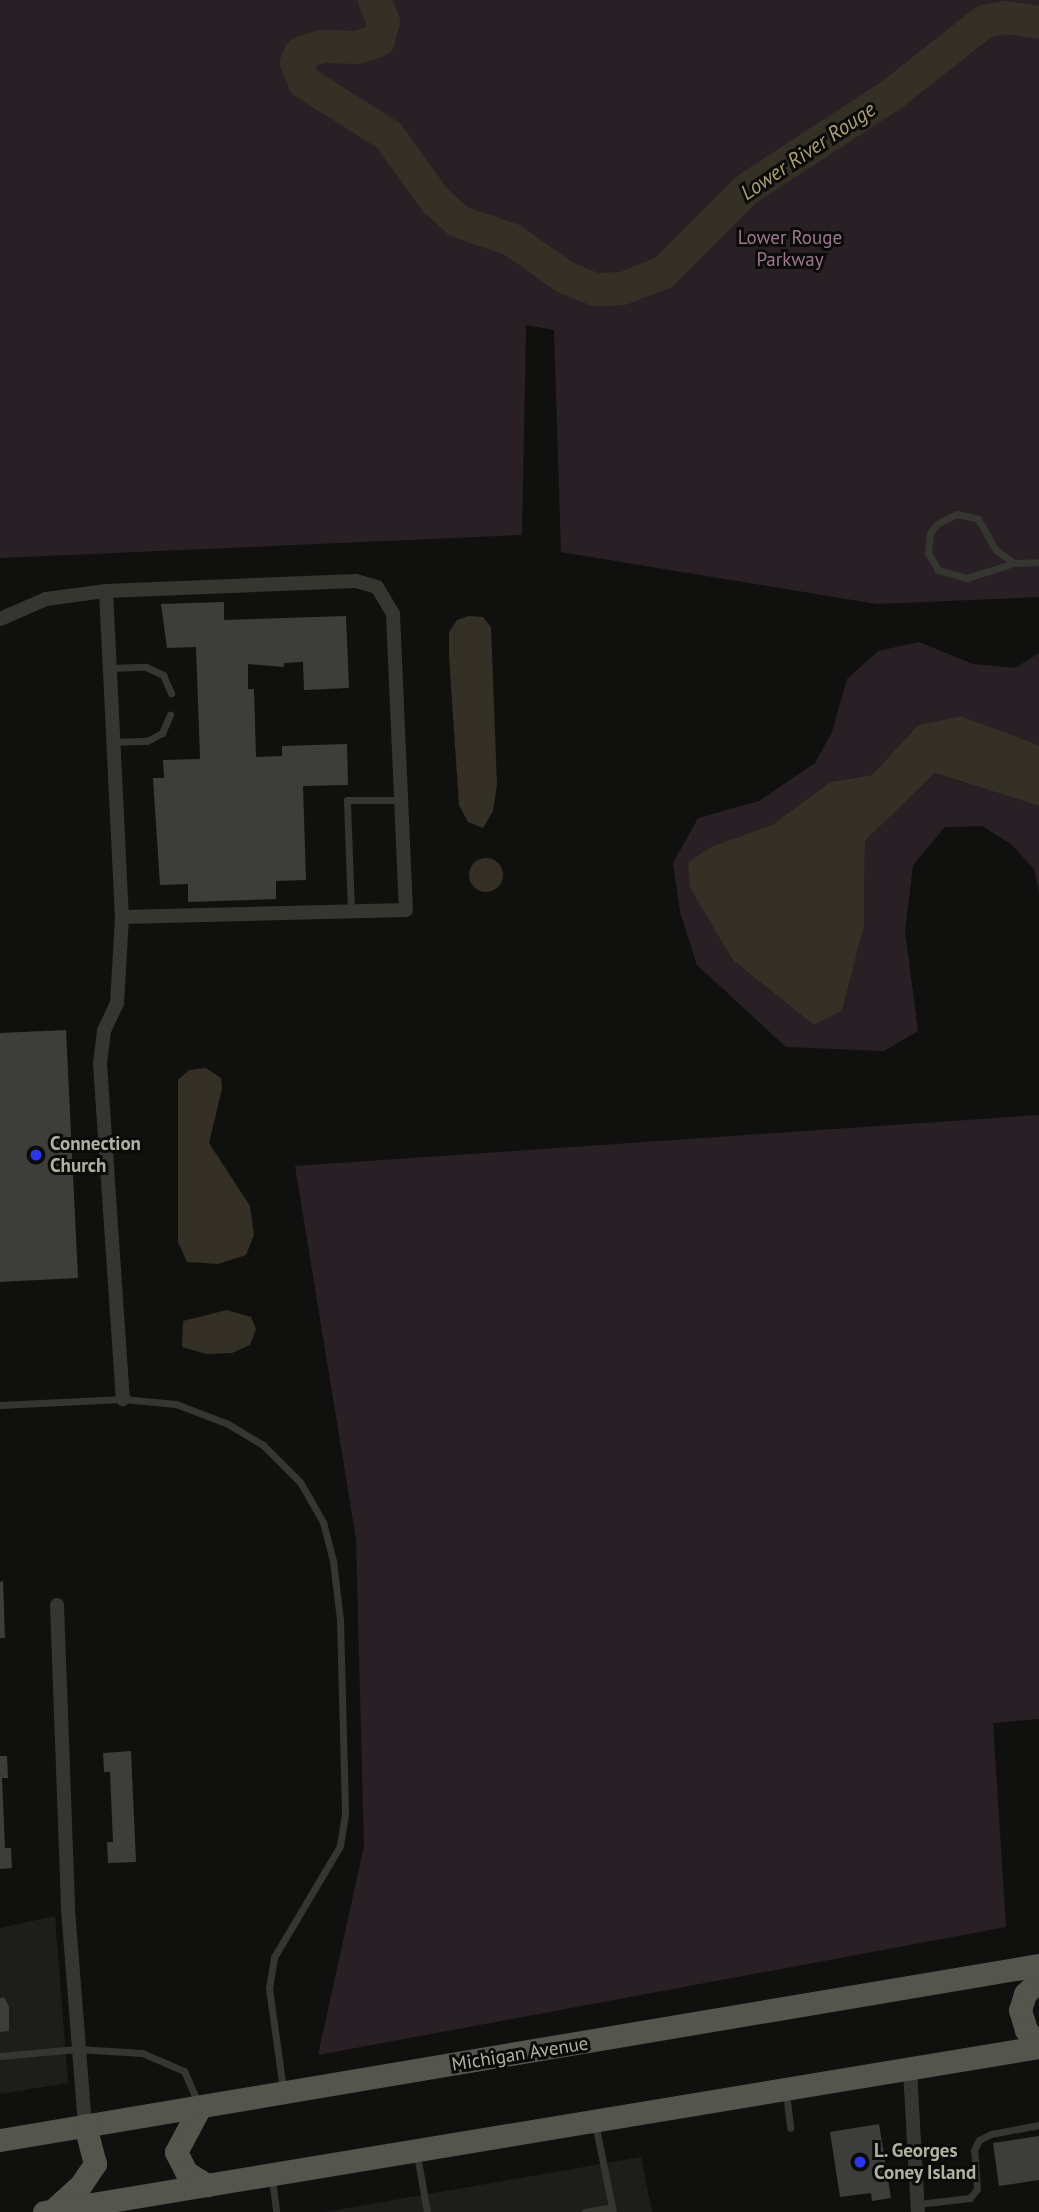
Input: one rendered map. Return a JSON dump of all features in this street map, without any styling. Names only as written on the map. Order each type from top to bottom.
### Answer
[{"type":"main road","name":"Michigan Avenue","points":[[0,2140],[1039,1965]]},
{"type":"main road","points":[[49,2211],[786,2092],[1039,2046],[1026,2030],[1020,2010],[1024,1994],[1039,1980]]},
{"type":"main road","points":[[200,2107],[176,2152],[186,2172],[207,2185]]},
{"type":"main road","points":[[49,2211],[80,2186],[95,2164],[85,2125]]},
{"type":"street","points":[[0,619],[46,599],[106,591],[356,581],[377,587],[393,614],[406,910],[122,917]]},
{"type":"street","points":[[106,591],[122,917],[117,1003],[104,1031],[100,1064],[122,1399]]},
{"type":"street","points":[[57,1605],[68,1909],[85,2125]]},
{"type":"street","points":[[910,2070],[918,2208]]},
{"type":"lane","points":[[1014,564],[996,550],[986,527],[968,514],[946,517],[930,533],[932,562],[947,576],[967,578],[1014,564],[1039,562]]},
{"type":"lane","points":[[109,668],[146,667],[163,675],[171,693]]},
{"type":"lane","points":[[113,743],[147,741],[162,733],[170,715]]},
{"type":"lane","points":[[351,912],[346,800],[402,800]]},
{"type":"lane","points":[[0,1405],[122,1399],[176,1404],[228,1424],[263,1446],[300,1482],[323,1522],[333,1561],[340,1620],[345,1814],[340,1846],[274,1956],[269,1988],[284,2093]]},
{"type":"lane","points":[[0,2056],[78,2049],[142,2053],[173,2064],[193,2082],[200,2107]]},
{"type":"lane","points":[[786,2092],[790,2128]]},
{"type":"lane","points":[[584,2212],[613,2210],[595,2122]]},
{"type":"lane","points":[[918,2208],[970,2198],[977,2189],[974,2150],[978,2140],[991,2134],[1039,2125]]},
{"type":"lane","points":[[416,2151],[427,2212]]},
{"type":"lane","points":[[271,2174],[276,2212]]},
{"type":"shaded area","points":[[469,616],[483,617],[491,627],[497,785],[493,811],[483,828],[468,822],[459,805],[449,656],[449,632],[457,620]]},
{"type":"shaded area","points":[[961,716],[1039,745],[1039,806],[935,773],[865,841],[864,926],[842,1011],[814,1025],[733,960],[690,888],[688,862],[713,846],[772,825],[830,782],[872,775],[918,725]]},
{"type":"shaded area","points":[[486,858],[498,863],[503,875],[498,887],[486,892],[474,887],[469,875],[474,863]]},
{"type":"shaded area","points":[[206,1068],[221,1078],[222,1089],[209,1143],[250,1206],[254,1235],[246,1255],[218,1264],[187,1262],[178,1242],[178,1080],[189,1070]]},
{"type":"shaded area","points":[[227,1310],[251,1317],[256,1329],[250,1345],[232,1353],[206,1354],[182,1347],[183,1321]]},
{"type":"shaded area","points":[[55,1916],[68,2083],[0,2094],[0,1928]]},
{"type":"shaded area","points":[[641,2157],[652,2212],[325,2212]]},
{"type":"green space","name":"Lower Rouge Parkway","points":[[0,0],[1039,0],[1039,597],[877,604],[561,552],[554,330],[526,325],[522,535],[0,558]]},
{"type":"green space","points":[[919,642],[973,664],[1015,668],[1039,653],[1039,745],[961,716],[918,725],[872,775],[830,782],[772,825],[713,846],[690,888],[704,911],[814,1025],[842,1011],[864,926],[865,841],[935,773],[1039,806],[1039,893],[1034,869],[1011,844],[982,826],[945,827],[913,865],[905,931],[918,1031],[884,1051],[786,1047],[697,965],[680,912],[673,863],[698,818],[759,801],[815,763],[832,732],[847,679],[878,651]]},
{"type":"green space","points":[[1039,1115],[1039,1719],[993,1723],[1006,1927],[318,2055],[364,1846],[356,1539],[295,1166]]},
{"type":"building","points":[[224,602],[224,620],[346,616],[349,688],[304,690],[303,662],[284,663],[284,667],[248,664],[248,689],[254,689],[256,757],[282,756],[282,746],[347,744],[348,785],[303,786],[306,880],[276,881],[276,899],[188,902],[188,884],[160,885],[153,778],[164,778],[163,760],[200,759],[196,647],[167,648],[161,604]]},
{"type":"building","name":"Connection Church","points":[[66,1030],[78,1278],[0,1282],[0,1033]]},
{"type":"building","points":[[3,1581],[5,1638],[0,1638],[0,1582]]},
{"type":"building","points":[[131,1751],[136,1862],[108,1863],[107,1842],[113,1842],[110,1772],[104,1772],[103,1753]]},
{"type":"building","points":[[0,1756],[7,1756],[8,1778],[2,1778],[5,1848],[11,1848],[12,1868],[0,1869]]},
{"type":"building","points":[[4,1997],[9,2007],[9,2031],[0,2032],[0,1998]]},
{"type":"building","name":"L. Georges Coney Island","points":[[879,2124],[891,2198],[872,2201],[871,2193],[840,2197],[830,2132]]},
{"type":"building","points":[[1039,2136],[1039,2180],[999,2186],[993,2143]]},
{"type":"waterway","name":"Lower River Rouge","points":[[374,0],[383,21],[378,40],[356,47],[321,46],[300,53],[296,62],[304,82],[388,135],[435,200],[458,221],[511,239],[565,277],[595,289],[622,288],[663,272],[746,189],[894,92],[984,21],[1004,17],[1039,22]]},
{"type":"place","name":"Connection Church","points":[[36,1155]]},
{"type":"place","name":"L. Georges Coney Island","points":[[860,2162]]}]
